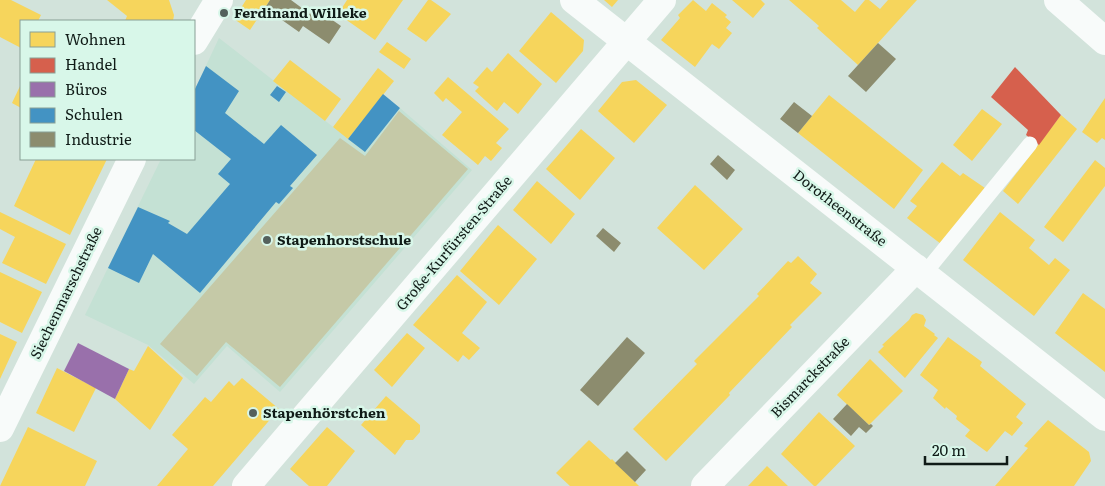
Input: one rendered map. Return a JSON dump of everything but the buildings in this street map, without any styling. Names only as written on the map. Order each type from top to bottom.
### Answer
[{"type":"street","name":"Dorotheenstraße","points":[[574,0],[1105,417]]},
{"type":"street","name":"Große-Kurfürsten-Straße","points":[[246,486],[662,0]]},
{"type":"street","points":[[1058,0],[1105,41]]},
{"type":"street","points":[[195,39],[217,3]]},
{"type":"street","name":"Siechenmarschstraße","points":[[0,428],[132,160]]},
{"type":"street","name":"Bismarckstraße","points":[[704,486],[920,271]]},
{"type":"lane","points":[[920,271],[1030,144]]},
{"type":"shaded area","name":"Stapenhorstschule","points":[[219,38],[364,151],[400,108],[472,170],[280,392],[227,346],[194,384],[148,345],[85,315],[161,160],[195,160],[195,89]]},
{"type":"shaded area","points":[[399,111],[468,169],[280,387],[226,342],[197,376],[160,344],[340,138],[365,156]]},
{"type":"place","name":"Ferdinand Willeke","points":[[224,13]]},
{"type":"place","name":"Stapenhorstschule","points":[[267,240]]},
{"type":"place","name":"Stapenhörstchen","points":[[253,413]]}]
